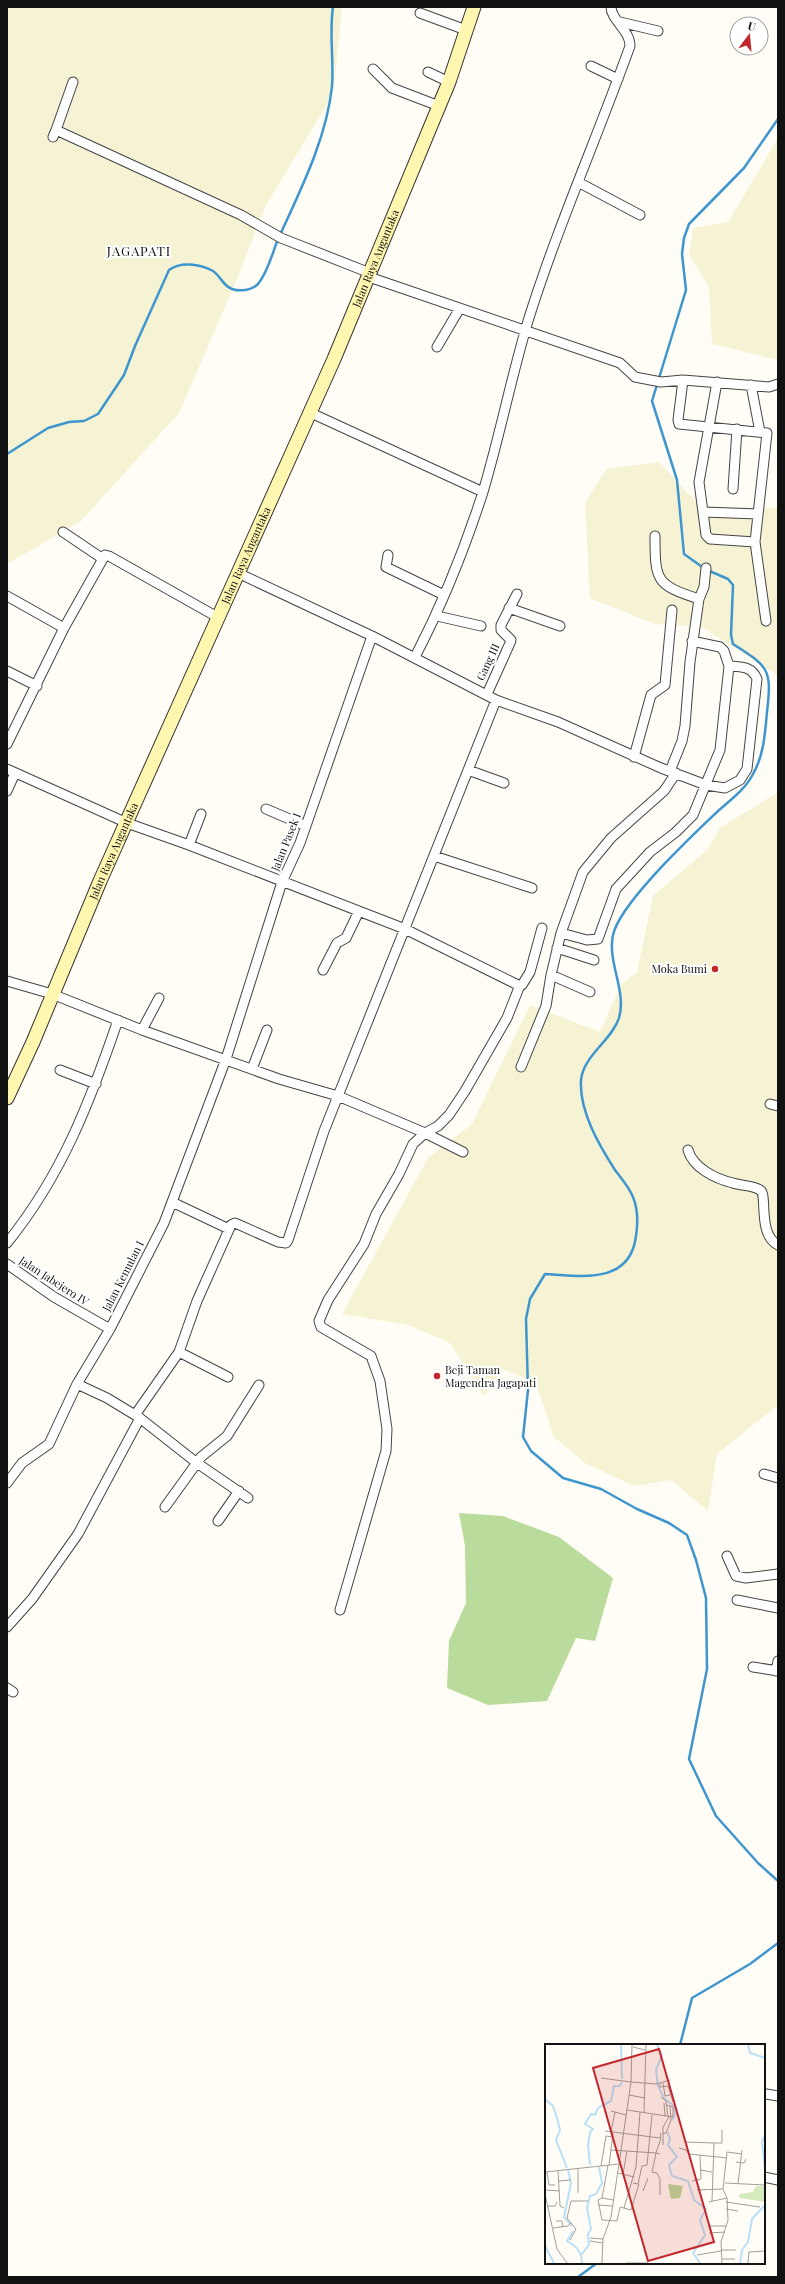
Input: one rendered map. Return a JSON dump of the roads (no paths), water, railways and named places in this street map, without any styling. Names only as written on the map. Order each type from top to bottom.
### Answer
[{"type":"main road","name":"Jalan Raya Angantaka","points":[[7,1098],[33,1042],[52,994],[127,823],[311,413],[370,275],[439,106],[474,7]]},
{"type":"street","points":[[415,657],[437,616],[482,492],[542,278],[618,79],[630,43],[620,22],[612,13],[611,7]]},
{"type":"street","points":[[420,13],[466,30]]},
{"type":"street","points":[[620,22],[658,31]]},
{"type":"street","points":[[591,66],[618,79]]},
{"type":"street","points":[[373,69],[392,88],[439,106]]},
{"type":"street","points":[[428,72],[448,82]]},
{"type":"street","points":[[73,82],[54,134],[241,215],[281,238],[370,275],[460,308],[620,363],[632,375],[648,380],[661,382],[683,380],[769,387],[778,384]]},
{"type":"street","points":[[578,182],[640,215]]},
{"type":"street","points":[[438,347],[460,308]]},
{"type":"street","points":[[683,380],[679,424],[760,432],[766,433],[768,436],[755,542],[766,621]]},
{"type":"street","points":[[717,382],[700,482],[708,538],[755,542]]},
{"type":"street","points":[[751,385],[760,432]]},
{"type":"street","points":[[311,413],[482,492]]},
{"type":"street","points":[[733,489],[737,429]]},
{"type":"street","points":[[704,512],[758,514]]},
{"type":"street","points":[[63,532],[103,558]]},
{"type":"street","points":[[655,536],[655,563],[660,578],[672,590],[699,599]]},
{"type":"street","points":[[388,555],[386,567],[444,595]]},
{"type":"street","points":[[7,744],[37,686],[64,628],[105,556],[109,556],[219,618]]},
{"type":"street","points":[[521,1067],[546,1006],[551,975],[561,933],[584,872],[611,838],[664,791],[665,769],[682,741],[685,726],[692,641],[699,599],[704,587],[706,568]]},
{"type":"street","points":[[240,574],[415,657],[496,700],[558,722],[634,757],[706,785],[729,787],[740,780],[747,768],[757,679],[746,667],[729,666]]},
{"type":"street","points":[[517,594],[509,608],[560,626]]},
{"type":"street","points":[[7,596],[64,628]]},
{"type":"street","name":"Gang III","points":[[487,694],[502,665],[511,640],[501,628],[509,608]]},
{"type":"street","points":[[634,757],[651,695],[665,686],[672,610]]},
{"type":"street","points":[[437,616],[481,626]]},
{"type":"street","name":"Jalan Pasek I","points":[[226,1059],[282,882],[306,826],[372,636]]},
{"type":"street","points":[[561,933],[587,940],[598,939],[616,889],[650,852],[690,819],[706,785],[722,742],[729,666],[722,649],[692,641]]},
{"type":"street","points":[[7,671],[37,686]]},
{"type":"street","points":[[7,1627],[32,1599],[78,1534],[138,1416],[179,1352],[197,1300],[229,1228],[235,1223],[278,1242],[286,1243],[288,1240],[338,1096],[496,700]]},
{"type":"street","points":[[468,770],[504,783]]},
{"type":"street","points":[[7,791],[11,771],[127,823],[189,845],[405,929],[520,985]]},
{"type":"street","points":[[266,809],[306,826]]},
{"type":"street","points":[[189,845],[201,814]]},
{"type":"street","points":[[434,856],[532,888]]},
{"type":"street","points":[[323,970],[337,943],[346,938],[359,911]]},
{"type":"street","points":[[340,1610],[386,1450],[387,1429],[380,1381],[371,1356],[321,1327],[319,1321],[328,1300],[364,1244],[376,1214],[399,1174],[413,1144],[438,1126],[450,1115],[507,1018],[520,985],[530,972],[542,928]]},
{"type":"street","points":[[557,948],[594,960]]},
{"type":"street","points":[[551,975],[590,992]]},
{"type":"street","points":[[7,981],[52,994],[142,1030],[252,1069],[338,1096],[463,1152]]},
{"type":"street","points":[[142,1030],[158,998]]},
{"type":"street","points":[[7,1243],[31,1213],[59,1168],[96,1084],[118,1020]]},
{"type":"street","points":[[252,1069],[267,1030]]},
{"type":"street","name":"Jalan Kemulan I","points":[[9,1478],[22,1463],[49,1444],[77,1384],[110,1329],[164,1223],[226,1059]]},
{"type":"street","points":[[60,1070],[96,1084]]},
{"type":"street","points":[[688,1150],[694,1164],[709,1173],[732,1183],[755,1188],[763,1192],[765,1196],[763,1217],[772,1241],[778,1245]]},
{"type":"street","points":[[172,1202],[229,1228]]},
{"type":"street","name":"Jalan Jabejero IV","points":[[7,1264],[54,1297],[110,1329]]},
{"type":"street","points":[[179,1352],[228,1378]]},
{"type":"street","points":[[77,1384],[107,1398],[138,1416],[197,1463],[248,1498]]},
{"type":"street","points":[[165,1507],[204,1454],[227,1436],[259,1385]]},
{"type":"street","points":[[764,1474],[778,1478]]},
{"type":"street","points":[[218,1521],[239,1491]]},
{"type":"street","points":[[726,1556],[736,1576],[778,1574]]},
{"type":"street","points":[[737,1600],[778,1608]]},
{"type":"street","points":[[753,1667],[777,1671],[778,1661]]},
{"type":"street","points":[[766,2094],[778,2096]]},
{"type":"street","points":[[765,2177],[778,2180]]},
{"type":"waterway","points":[[280,235],[312,162],[325,124],[332,86],[331,27],[333,7]]},
{"type":"waterway","points":[[778,119],[744,168],[689,224],[684,238],[682,254],[686,290],[652,401],[677,480],[684,554],[705,569],[728,579],[733,585],[731,635],[733,644],[761,664],[768,678],[769,686],[766,728],[763,744],[760,759],[750,780],[675,853],[642,888],[618,922],[613,935],[612,945],[614,966],[621,997],[619,1018],[610,1034],[587,1063],[581,1080],[581,1092],[583,1104],[591,1127],[609,1160],[633,1197],[637,1216],[636,1236],[632,1252],[624,1263],[614,1270],[588,1276],[545,1274],[530,1299],[526,1319],[528,1390],[523,1437],[531,1451],[563,1478],[601,1489],[637,1509],[669,1523],[687,1535],[696,1560],[706,1598],[707,1669],[689,1759],[716,1816],[758,1863],[778,1881]]},
{"type":"waterway","points":[[7,454],[48,428],[69,422],[84,421],[98,414],[124,375],[135,346],[169,270],[179,265],[197,265],[215,272],[230,288],[234,290],[247,290],[258,284],[267,268],[278,239]]},
{"type":"waterway","points":[[680,2044],[692,1998],[750,1964],[778,1943]]},
{"type":"waterway","points":[[578,2277],[596,2264]]},
{"type":"place","name":"Moka Bumi","points":[[715,969]]},
{"type":"place","name":"Beji Taman Magendra Jagapati","points":[[437,1376]]},
{"type":"district","name":"JAGAPATI","points":[[139,251]]}]
